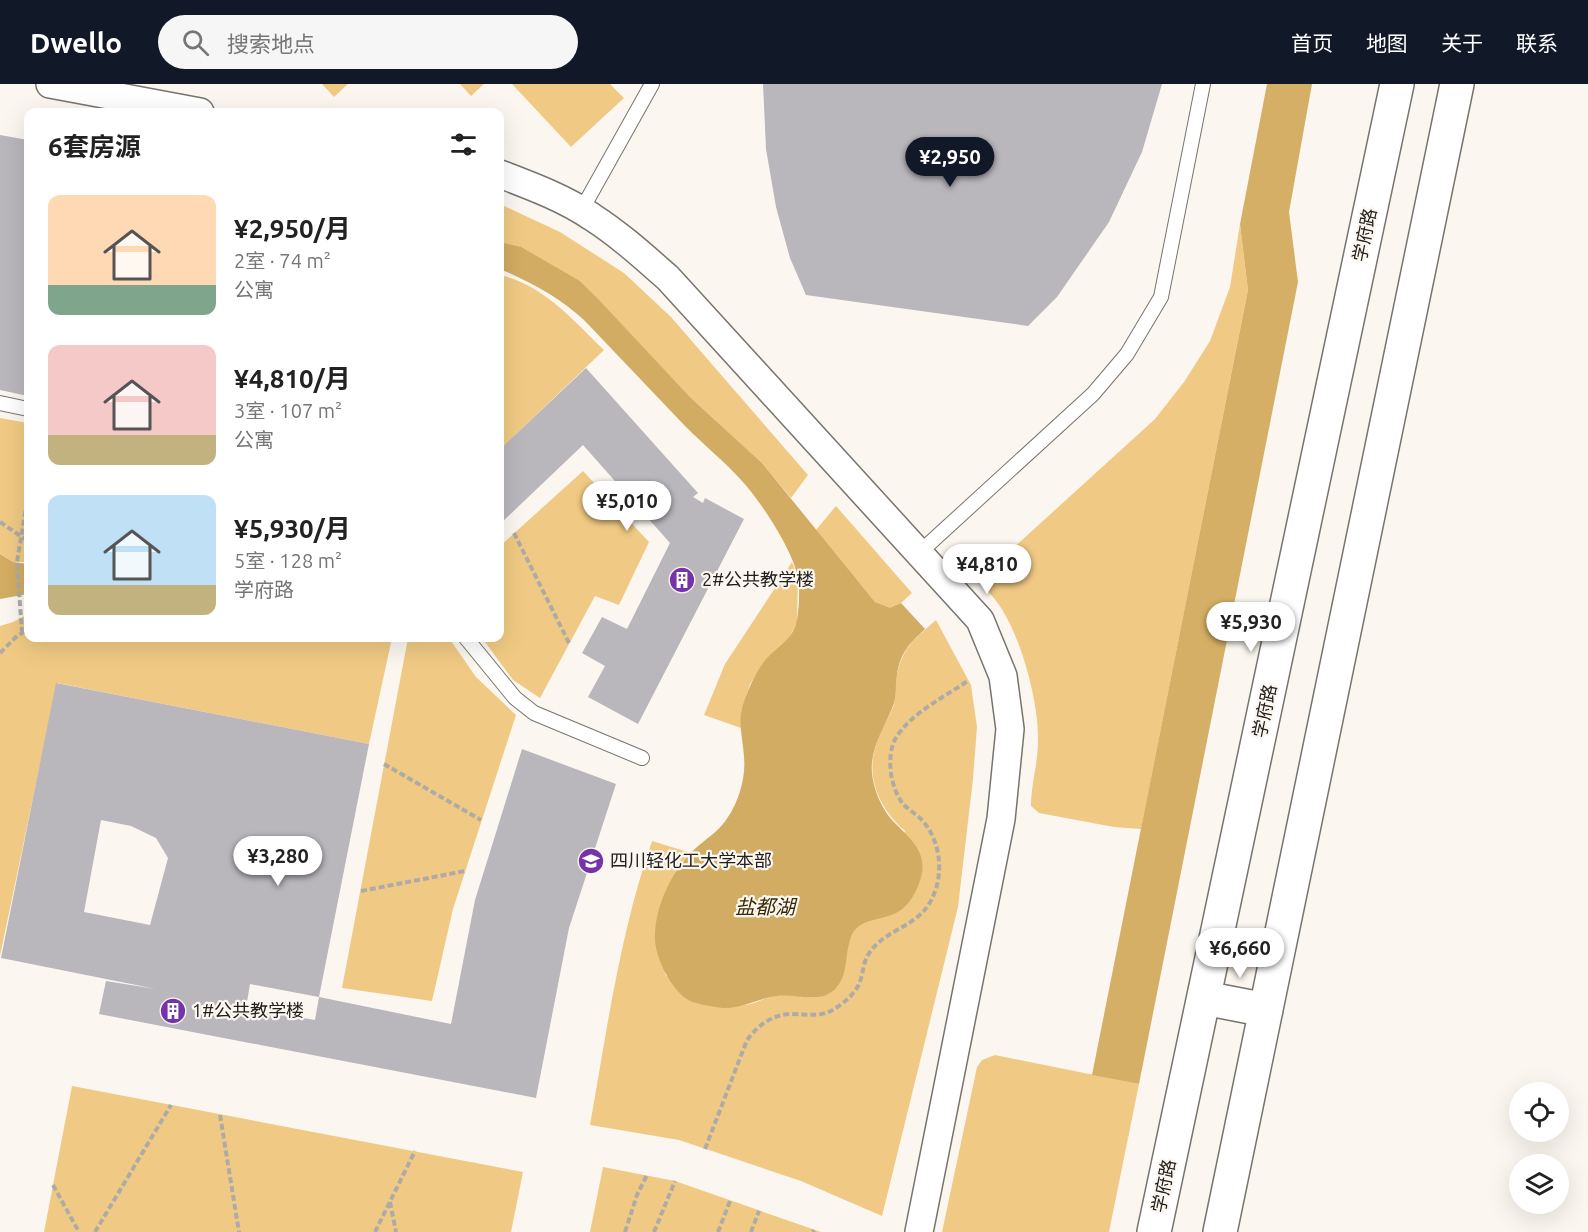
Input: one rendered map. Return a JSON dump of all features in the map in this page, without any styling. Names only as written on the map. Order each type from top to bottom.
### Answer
[{"type":"main road","name":"学府路","points":[[1154,1232],[1397,84]]},
{"type":"main road","points":[[1220,1232],[1457,84]]},
{"type":"main road","points":[[1204,998],[1266,1010]]},
{"type":"street","points":[[50,84],[179,108]]},
{"type":"street","points":[[504,176],[543,191],[581,211],[632,246],[668,278],[980,620],[1003,676],[1010,729],[1001,819],[919,1232]]},
{"type":"lane","points":[[581,211],[652,84]]},
{"type":"lane","points":[[919,553],[1093,394],[1127,354],[1161,297],[1203,84]]},
{"type":"lane","points":[[0,404],[24,408]]},
{"type":"lane","points":[[469,642],[515,698],[534,713],[642,758]]},
{"type":"path","points":[[0,653],[22,633],[17,562],[24,520]]},
{"type":"path","points":[[0,522],[24,538]]},
{"type":"path","points":[[514,533],[569,643]]},
{"type":"path","points":[[705,1149],[747,1040],[755,1029],[766,1021],[781,1015],[809,1016],[825,1014],[837,1008],[848,999],[858,985],[862,965],[870,951],[885,938],[912,923],[930,903],[939,879],[939,862],[934,837],[922,820],[903,804],[893,782],[890,766],[892,748],[897,737],[913,718],[969,680]]},
{"type":"path","points":[[384,764],[481,820]]},
{"type":"path","points":[[361,891],[465,871]]},
{"type":"path","points":[[94,1232],[171,1105]]},
{"type":"path","points":[[220,1114],[239,1232]]},
{"type":"path","points":[[375,1232],[415,1151]]},
{"type":"path","points":[[625,1232],[637,1195],[647,1175]]},
{"type":"path","points":[[654,1232],[675,1181]]},
{"type":"path","points":[[53,1185],[79,1232]]},
{"type":"path","points":[[390,1201],[396,1232]]},
{"type":"path","points":[[718,1232],[730,1201]]},
{"type":"path","points":[[751,1232],[759,1211]]},
{"type":"shaded area","points":[[322,84],[348,84],[334,97]]},
{"type":"shaded area","points":[[460,84],[484,84],[471,96]]},
{"type":"shaded area","points":[[512,84],[610,84],[624,98],[571,147]]},
{"type":"shaded area","points":[[1267,84],[1312,84],[1289,212],[1298,282],[1139,1084],[1092,1075],[1248,290],[1240,224]]},
{"type":"shaded area","points":[[504,206],[560,232],[624,273],[671,317],[808,475],[791,498],[762,463],[691,398],[580,281],[504,244]]},
{"type":"shaded area","points":[[1240,224],[1248,290],[1141,829],[1114,827],[1039,813],[1031,806],[1038,741],[1032,689],[1015,634],[997,602],[978,580],[1155,419],[1184,382],[1210,341],[1230,287]]},
{"type":"shaded area","points":[[504,276],[544,295],[604,350],[504,445]]},
{"type":"shaded area","points":[[0,418],[24,422],[24,562],[13,562],[0,554]]},
{"type":"shaded area","points":[[583,471],[649,542],[619,605],[595,596],[540,698],[513,680],[485,642],[504,642],[504,542]]},
{"type":"shaded area","points":[[836,506],[912,593],[901,603],[890,609],[875,602],[816,530]]},
{"type":"shaded area","points":[[792,562],[798,577],[797,624],[788,639],[764,662],[750,684],[741,712],[741,728],[704,715],[725,664]]},
{"type":"shaded area","points":[[24,616],[24,642],[391,642],[369,744],[57,683],[0,956],[0,626]]},
{"type":"shaded area","points":[[936,620],[971,685],[977,727],[973,779],[958,907],[882,1216],[801,1181],[679,1140],[590,1125],[623,946],[652,841],[691,853],[682,862],[665,974],[688,1000],[739,1006],[781,995],[816,998],[838,986],[846,950],[853,933],[865,921],[879,918],[905,831],[888,813],[877,792],[872,769],[876,745],[894,703],[897,675],[902,657],[922,632]]},
{"type":"shaded area","points":[[407,642],[452,642],[476,677],[516,715],[453,909],[432,1001],[342,988]]},
{"type":"shaded area","points":[[995,1055],[1139,1084],[1109,1232],[942,1232],[977,1067],[982,1060]]},
{"type":"shaded area","points":[[72,1086],[523,1172],[511,1232],[44,1232]]},
{"type":"shaded area","points":[[603,1167],[675,1181],[821,1232],[590,1232]]},
{"type":"water","name":"盐都湖","points":[[504,243],[521,247],[580,281],[691,398],[762,463],[875,602],[890,608],[901,603],[925,629],[910,644],[900,661],[895,700],[875,747],[872,762],[874,786],[884,809],[914,844],[921,857],[921,879],[913,896],[901,910],[869,921],[853,933],[841,982],[824,996],[809,998],[777,996],[730,1008],[700,1004],[688,1000],[670,981],[658,956],[655,940],[658,914],[673,876],[689,855],[722,825],[732,811],[738,796],[744,773],[740,720],[744,702],[759,668],[792,633],[797,620],[799,583],[790,554],[758,501],[729,467],[686,427],[584,320],[565,304],[523,279],[504,271]]},
{"type":"water","points":[[0,554],[13,562],[24,563],[24,595],[0,599]]},
{"type":"building","points":[[763,84],[1162,84],[1142,152],[1109,222],[1057,297],[1028,326],[806,295],[790,258],[776,207],[766,149]]},
{"type":"building","points":[[0,135],[24,139],[24,395],[0,390]]},
{"type":"building","name":"2#公共教学楼","points":[[586,368],[698,493],[693,497],[703,503],[705,498],[744,519],[638,724],[588,697],[605,666],[582,653],[602,617],[627,629],[670,543],[583,445],[504,520],[504,445]]},
{"type":"building","points":[[56,683],[369,744],[319,997],[451,1024],[475,900],[522,749],[616,784],[569,928],[536,1098],[99,1014],[106,981],[156,989],[1,958]],"holes":[[[101,820],[131,826],[156,838],[168,858],[150,925],[84,912]],[[250,984],[319,997],[315,1020],[246,1008]]]},
{"type":"place","name":"2#公共教学楼","points":[[682,580]]},
{"type":"place","name":"四川轻化工大学本部","points":[[591,861]]},
{"type":"place","name":"1#公共教学楼","points":[[173,1011]]}]
